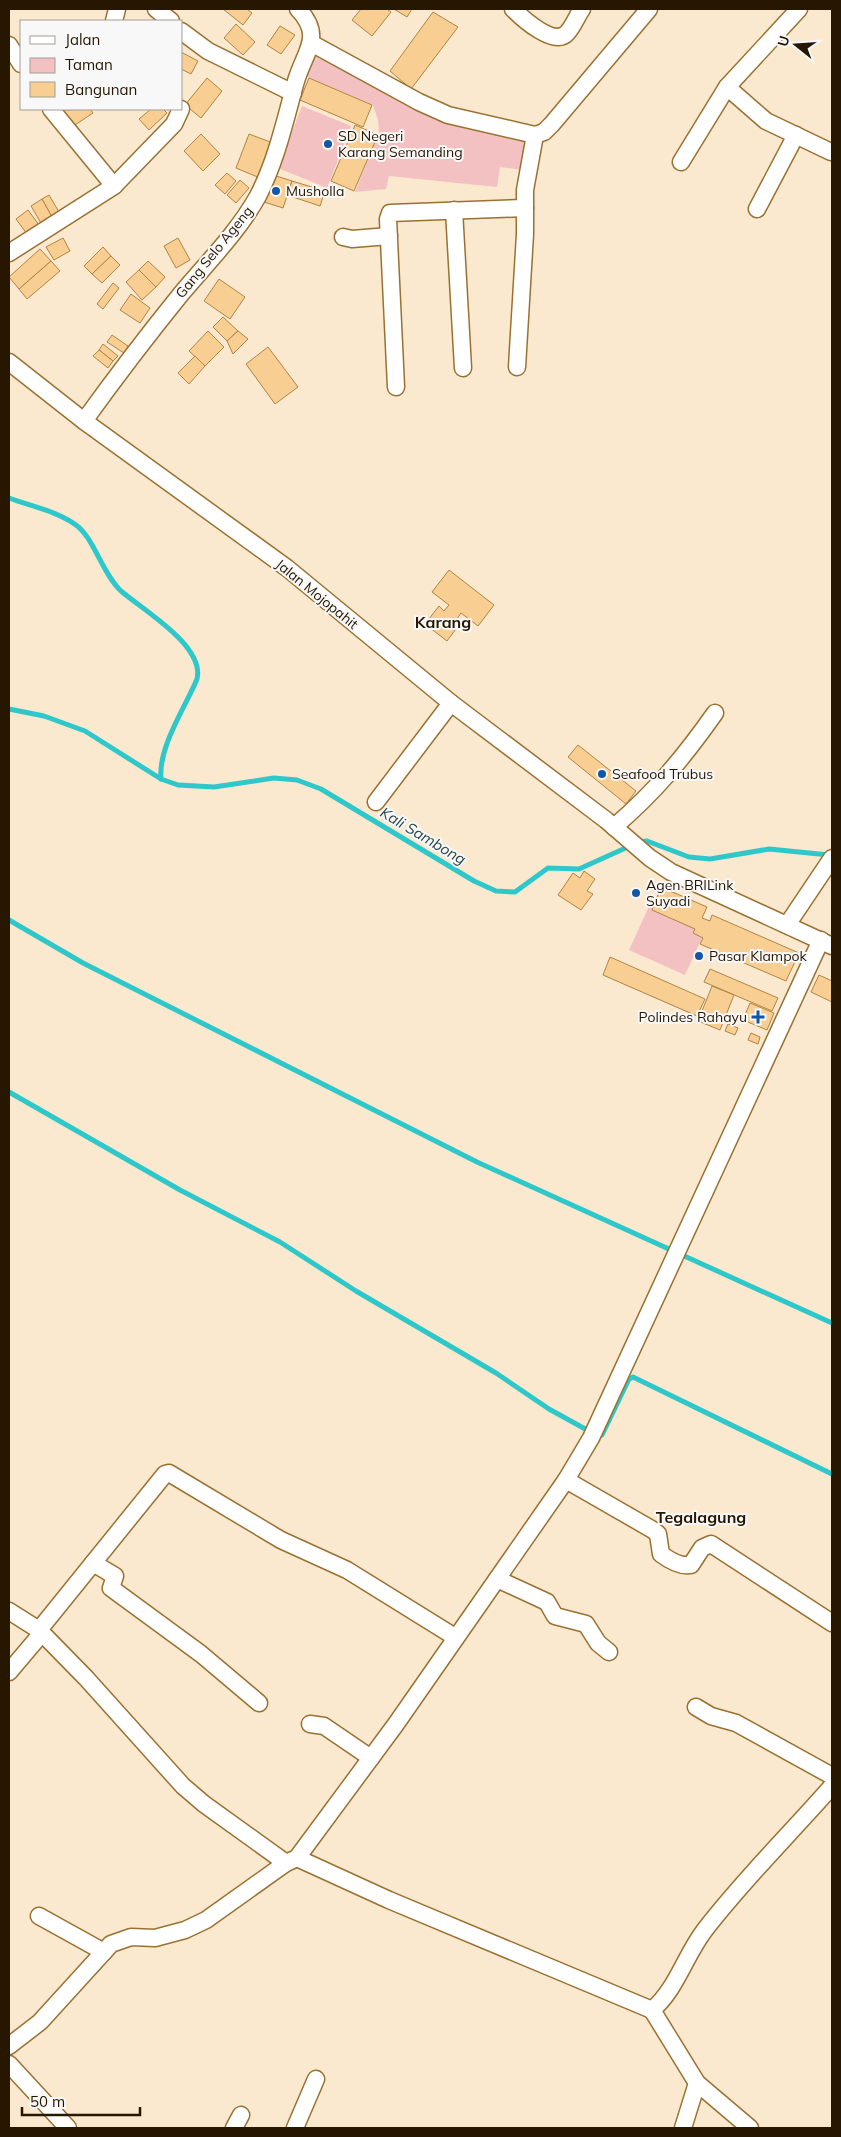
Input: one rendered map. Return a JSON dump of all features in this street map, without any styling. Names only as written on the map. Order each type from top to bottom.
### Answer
[{"type":"street","points":[[156,9],[170,20]]},
{"type":"street","points":[[298,9],[312,29],[311,43],[419,102],[448,115],[535,135],[544,132],[552,124],[649,9]]},
{"type":"street","points":[[512,9],[517,9]]},
{"type":"street","points":[[512,9],[528,24],[552,36],[560,37],[567,34],[582,9]]},
{"type":"street","points":[[681,162],[727,87],[799,9]]},
{"type":"street","points":[[182,32],[208,51],[293,93]]},
{"type":"street","name":"Gang Selo Ageng","points":[[84,422],[136,348],[233,232],[256,198],[277,150],[293,93],[311,43]]},
{"type":"street","points":[[9,45],[20,62]]},
{"type":"street","points":[[727,87],[766,121],[831,152]]},
{"type":"street","points":[[52,110],[114,186]]},
{"type":"street","points":[[9,253],[114,186],[174,124],[180,110]]},
{"type":"street","points":[[517,367],[525,190],[535,135]]},
{"type":"street","points":[[757,209],[796,135]]},
{"type":"street","points":[[396,387],[389,236],[390,213],[454,210],[493,211],[525,208]]},
{"type":"street","points":[[454,210],[463,368]]},
{"type":"street","points":[[343,237],[352,239],[389,236]]},
{"type":"street","name":"Jalan Mojopahit","points":[[9,362],[84,422],[286,568],[452,703],[617,830],[640,851],[671,872],[787,925]]},
{"type":"street","points":[[376,802],[452,703]]},
{"type":"street","points":[[617,830],[671,772],[715,713]]},
{"type":"street","points":[[9,2046],[40,2022],[111,1944],[131,1937],[169,1936],[206,1920],[292,1860],[371,1758],[566,1480],[591,1438],[826,943],[787,925],[832,858]]},
{"type":"street","points":[[9,1672],[165,1474],[169,1473],[281,1540],[347,1570],[455,1637]]},
{"type":"street","points":[[566,1480],[653,1530],[658,1534],[661,1554],[670,1560],[683,1566],[691,1565],[702,1548],[711,1544],[832,1623]]},
{"type":"street","points":[[93,1564],[115,1576],[111,1588],[201,1654],[259,1703]]},
{"type":"street","points":[[496,1579],[543,1600],[550,1605],[556,1616],[584,1623],[598,1643],[609,1652]]},
{"type":"street","points":[[9,1611],[40,1631],[86,1678],[182,1786],[204,1804],[292,1860],[652,2010],[697,2083],[750,2128]]},
{"type":"street","points":[[696,1707],[711,1716],[736,1723],[832,1776]]},
{"type":"street","points":[[310,1724],[324,1726],[371,1758]]},
{"type":"street","points":[[652,2010],[664,1998],[686,1957],[711,1921],[832,1786]]},
{"type":"street","points":[[39,1916],[104,1952]]},
{"type":"street","points":[[9,2064],[68,2128]]},
{"type":"street","points":[[296,2128],[316,2079]]},
{"type":"street","points":[[683,2128],[697,2083]]},
{"type":"green space","points":[[314,56],[360,77],[448,123],[524,140],[526,143],[523,170],[500,167],[497,187],[389,176],[386,189],[355,192],[379,132],[378,120],[373,105],[305,76]]},
{"type":"green space","points":[[302,106],[351,126],[327,188],[278,168]]},
{"type":"green space","points":[[652,900],[708,925],[685,975],[629,950]]},
{"type":"building","points":[[223,9],[247,9],[252,13],[243,25]]},
{"type":"building","points":[[361,9],[387,9],[391,12],[372,36],[352,20]]},
{"type":"building","points":[[394,9],[412,9],[407,17]]},
{"type":"building","points":[[433,12],[458,27],[411,89],[390,71]]},
{"type":"building","points":[[236,24],[255,42],[243,55],[224,38]]},
{"type":"building","points":[[280,26],[295,35],[281,54],[267,45]]},
{"type":"building","points":[[182,53],[198,61],[191,74],[182,70]]},
{"type":"building","points":[[207,78],[222,91],[201,118],[185,105]]},
{"type":"building","points":[[309,78],[372,105],[363,127],[300,100]]},
{"type":"building","points":[[60,110],[91,110],[93,113],[72,127]]},
{"type":"building","points":[[150,110],[164,110],[167,113],[149,130],[139,119]]},
{"type":"building","points":[[355,125],[378,135],[354,191],[331,181]]},
{"type":"building","points":[[201,134],[220,154],[203,171],[184,151]]},
{"type":"building","points":[[249,134],[273,143],[260,178],[236,168]]},
{"type":"building","points":[[227,173],[236,181],[225,194],[215,185]]},
{"type":"building","name":"Musholla","points":[[270,174],[292,181],[283,208],[261,201]]},
{"type":"building","points":[[240,180],[249,188],[236,203],[227,195]]},
{"type":"building","points":[[292,181],[325,191],[320,206],[287,195]]},
{"type":"building","points":[[49,195],[59,212],[52,217],[42,199]]},
{"type":"building","points":[[42,199],[52,217],[41,223],[31,206]]},
{"type":"building","points":[[28,210],[39,225],[27,234],[16,219]]},
{"type":"building","points":[[63,238],[70,251],[54,260],[46,247]]},
{"type":"building","points":[[178,238],[190,260],[176,268],[164,246]]},
{"type":"building","points":[[103,247],[111,256],[92,274],[84,266]]},
{"type":"building","points":[[40,249],[51,261],[19,289],[9,277]]},
{"type":"building","points":[[111,256],[120,265],[102,283],[92,274]]},
{"type":"building","points":[[51,261],[60,271],[27,299],[19,289]]},
{"type":"building","points":[[148,261],[165,277],[156,287],[139,270]]},
{"type":"building","points":[[139,270],[156,287],[142,300],[126,282]]},
{"type":"building","points":[[219,279],[245,297],[230,319],[204,301]]},
{"type":"building","points":[[113,283],[119,288],[103,309],[97,304]]},
{"type":"building","points":[[131,294],[150,308],[140,323],[120,310]]},
{"type":"building","points":[[223,317],[238,331],[227,341],[213,327]]},
{"type":"building","points":[[208,331],[224,347],[205,366],[189,351]]},
{"type":"building","points":[[238,331],[248,339],[233,354],[227,341]]},
{"type":"building","points":[[112,335],[128,346],[124,353],[107,342]]},
{"type":"building","points":[[103,344],[118,356],[113,361],[99,350]]},
{"type":"building","points":[[268,347],[298,387],[275,404],[246,364]]},
{"type":"building","points":[[99,350],[113,361],[108,368],[93,356]]},
{"type":"building","points":[[195,356],[205,366],[189,384],[178,373]]},
{"type":"building","points":[[449,570],[494,605],[478,626],[461,613],[457,619],[461,622],[447,641],[425,624],[439,606],[444,611],[449,605],[432,592]]},
{"type":"building","name":"Seafood Trubus","points":[[578,745],[636,791],[626,804],[568,757]]},
{"type":"building","points":[[584,871],[595,879],[587,891],[593,894],[581,910],[558,895],[573,873],[580,878]]},
{"type":"building","points":[[661,887],[707,907],[702,918],[710,921],[712,915],[799,953],[786,981],[700,944],[703,938],[693,933],[695,929],[652,910]]},
{"type":"building","points":[[610,957],[705,999],[697,1016],[603,975]]},
{"type":"building","points":[[710,969],[778,998],[772,1011],[704,982]]},
{"type":"building","points":[[819,975],[832,981],[832,1002],[811,992]]},
{"type":"building","points":[[712,986],[734,995],[720,1030],[698,1021]]},
{"type":"building","name":"Polindes Rahayu","points":[[750,1003],[774,1013],[767,1030],[743,1020]]},
{"type":"building","points":[[728,1024],[738,1028],[735,1035],[725,1031]]},
{"type":"building","points":[[751,1033],[760,1037],[758,1044],[748,1040]]},
{"type":"waterway","points":[[9,498],[52,512],[76,525],[88,538],[114,584],[157,618],[192,654],[197,667],[197,679],[168,741],[161,767],[161,779]]},
{"type":"waterway","name":"Kali Sambong","points":[[9,709],[44,716],[85,731],[161,779],[178,785],[214,787],[274,778],[297,780],[321,789],[474,881],[496,891],[515,892],[548,868],[579,869],[630,846]]},
{"type":"waterway","name":"Kali Sambong","points":[[637,842],[647,841],[689,857],[710,859],[769,849],[829,855]]},
{"type":"waterway","points":[[9,920],[83,963],[477,1162],[832,1323]]},
{"type":"waterway","points":[[9,1092],[180,1190],[280,1242],[356,1291],[496,1373],[549,1409],[598,1436],[602,1435],[629,1379],[633,1377],[832,1474]]},
{"type":"place","name":"SD Negeri Karang Semanding","points":[[328,144]]},
{"type":"place","name":"Musholla","points":[[276,191]]},
{"type":"place","name":"Seafood Trubus","points":[[602,774]]},
{"type":"place","name":"Agen BRILink Suyadi","points":[[636,893]]},
{"type":"place","name":"Pasar Klampok","points":[[699,956]]},
{"type":"place","name":"Polindes Rahayu","points":[[758,1017]]},
{"type":"district","name":"Karang","points":[[443,622]]},
{"type":"district","name":"Tegalagung","points":[[701,1517]]}]
